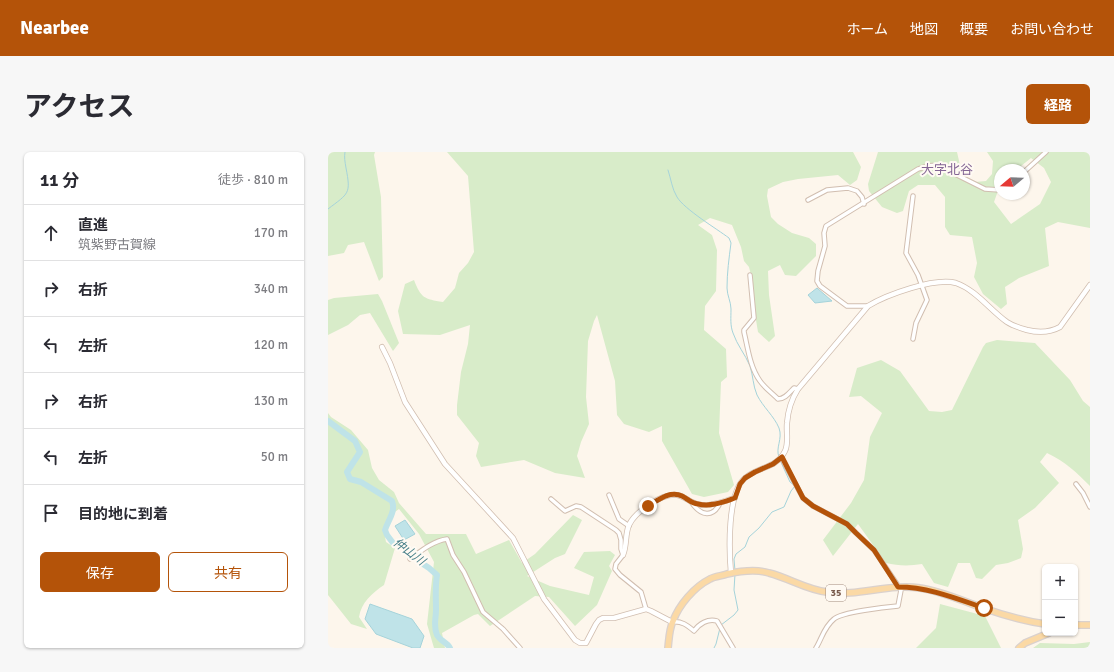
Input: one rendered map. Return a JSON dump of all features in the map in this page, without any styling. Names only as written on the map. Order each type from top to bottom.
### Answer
[{"type":"main road","name":"35","points":[[668,648],[672,622],[676,614],[691,594],[703,583],[711,578],[731,573],[753,571],[769,573],[810,588],[842,594],[898,587],[919,588],[936,591],[1003,614],[1042,624]]},
{"type":"main road","points":[[1078,625],[1090,625]]},
{"type":"main road","points":[[1019,648],[1025,643],[1042,636]]},
{"type":"street","points":[[1030,167],[1046,152]]},
{"type":"street","points":[[868,306],[847,306],[820,286],[817,281],[825,246],[823,238],[824,229],[830,223],[864,204],[918,169],[927,166],[935,165],[941,167],[985,189],[994,190]]},
{"type":"street","points":[[808,200],[827,190],[848,188],[857,191],[862,197],[864,204]]},
{"type":"street","points":[[913,196],[906,253],[928,300],[916,323],[913,339]]},
{"type":"street","points":[[750,275],[754,318],[744,332],[753,366],[760,381],[778,399],[786,396],[794,388],[798,389]]},
{"type":"street","points":[[731,573],[730,528],[735,498],[740,484],[745,478],[773,464],[782,457],[786,449],[788,409],[791,401],[798,389],[868,306],[877,301],[922,285],[944,281],[956,283],[978,297],[1008,323],[1025,329],[1044,332],[1052,331],[1060,327],[1090,285]]},
{"type":"street","points":[[382,347],[390,363],[405,402],[445,464],[512,538],[544,599],[582,646],[588,640],[599,620],[603,618],[614,618],[646,609],[672,622],[679,622],[687,625],[694,631],[699,625],[714,620],[717,621],[733,648]]},
{"type":"street","points":[[782,457],[803,498],[813,506],[847,524],[874,550],[901,590],[898,606],[848,613],[834,619],[824,630],[816,648]]},
{"type":"street","points":[[1076,484],[1083,493],[1090,507]]},
{"type":"street","points":[[646,609],[641,592],[615,569],[616,564],[623,556],[626,548],[629,526],[636,515],[669,494],[678,495],[692,503],[704,505],[720,503],[735,498]]},
{"type":"street","points":[[609,495],[619,519],[629,526]]},
{"type":"street","points":[[551,499],[565,511],[576,506],[581,507],[616,530],[619,533],[621,540],[623,556]]},
{"type":"street","points":[[692,503],[699,512],[704,514],[710,513],[718,508],[720,503]]},
{"type":"street","points":[[410,560],[423,549],[447,539],[453,555],[464,572],[483,612],[520,648]]},
{"type":"green space","points":[[328,152],[375,152],[374,155],[381,197],[383,277],[379,281],[364,242],[348,245],[344,253],[328,256]]},
{"type":"green space","points":[[447,152],[853,152],[861,167],[857,180],[850,185],[838,175],[783,182],[768,189],[767,196],[771,217],[778,224],[792,233],[809,238],[816,244],[816,256],[796,276],[785,275],[780,265],[768,271],[769,295],[775,336],[769,342],[758,332],[752,279],[749,267],[744,261],[741,247],[732,225],[710,218],[698,225],[712,235],[717,250],[716,291],[705,306],[704,330],[726,349],[727,377],[721,382],[719,433],[734,485],[728,492],[704,497],[692,494],[662,441],[662,426],[649,432],[624,424],[617,415],[615,381],[597,315],[588,341],[586,397],[589,424],[577,456],[585,478],[555,473],[524,460],[481,467],[476,456],[479,443],[457,415],[461,372],[468,344],[470,325],[440,335],[403,334],[398,311],[405,284],[414,280],[419,291],[424,297],[443,302],[455,288],[459,273],[468,263],[474,252],[468,176]]},
{"type":"green space","points":[[878,152],[957,152],[962,174],[975,182],[986,181],[992,174],[993,161],[987,152],[1090,152],[1090,228],[1058,222],[1045,228],[1049,266],[1019,278],[1005,287],[1007,304],[1001,309],[983,294],[974,277],[977,263],[972,237],[950,235],[945,227],[945,197],[935,185],[918,185],[909,191],[903,211],[897,213],[882,207],[869,191],[868,184]]},
{"type":"green space","points":[[378,294],[399,343],[393,351],[370,313],[360,315],[348,325],[328,335],[328,300],[334,298]]},
{"type":"green space","points":[[997,340],[1035,343],[1070,380],[1083,401],[1090,407],[1090,486],[1060,460],[1047,453],[1040,462],[1059,483],[1035,508],[1018,520],[1023,549],[1021,558],[1008,563],[996,565],[982,579],[976,578],[970,563],[958,563],[948,587],[934,583],[922,564],[895,565],[886,563],[858,524],[833,556],[823,540],[851,503],[864,480],[870,437],[882,413],[861,396],[849,397],[857,368],[881,360],[900,371],[929,411],[942,412],[952,410],[983,347],[986,343]]},
{"type":"green space","points":[[328,413],[331,417],[351,430],[368,450],[372,468],[379,480],[394,492],[399,503],[426,534],[466,534],[476,554],[509,540],[522,563],[535,554],[573,515],[582,520],[565,554],[555,558],[527,576],[550,586],[589,595],[594,577],[574,568],[584,552],[610,551],[615,555],[609,566],[612,571],[597,605],[575,626],[549,597],[535,596],[490,626],[478,614],[474,615],[442,633],[445,648],[434,648],[427,624],[434,562],[419,534],[399,509],[392,514],[384,531],[386,542],[395,548],[384,585],[375,591],[362,607],[360,612],[359,617],[367,629],[351,624],[328,595]]},
{"type":"green space","points":[[940,604],[985,616],[1001,648],[916,648],[936,628]]},
{"type":"green space","points":[[1090,642],[1090,648],[1033,648],[1040,643],[1074,644]]},
{"type":"water","points":[[817,288],[832,301],[815,303],[808,295]]},
{"type":"water","points":[[405,520],[415,534],[404,540],[395,526]]},
{"type":"water","points":[[370,604],[412,619],[424,636],[420,648],[413,648],[376,634],[365,619]]},
{"type":"waterway","points":[[328,209],[340,200],[347,192],[348,177],[345,152]]},
{"type":"waterway","points":[[668,170],[674,191],[681,202],[693,213],[729,238],[731,243],[727,288],[731,306],[732,330],[750,366],[757,395],[779,428],[779,457]]},
{"type":"waterway","name":"仲山川","points":[[328,421],[355,441],[360,452],[347,472],[350,479],[361,482],[392,501],[393,509],[385,530],[387,535],[393,543],[410,550],[420,562],[437,575],[435,629],[438,637],[450,648]]},
{"type":"waterway","points":[[735,571],[734,559],[736,554],[745,547],[749,537],[759,528],[772,512],[784,507],[791,491],[795,486],[790,482],[780,460]]},
{"type":"waterway","points":[[721,625],[738,610],[734,590],[735,574]]},
{"type":"waterway","points":[[714,648],[720,628]]},
{"type":"district","name":"大字北谷","points":[[947,170]]},
{"type":"route","points":[[648,506],[669,494],[682,496],[692,503],[704,505],[712,505],[735,498],[740,484],[745,478],[773,464],[782,457],[803,498],[813,506],[847,524],[874,550],[898,587],[919,588],[936,591],[984,608]]}]
